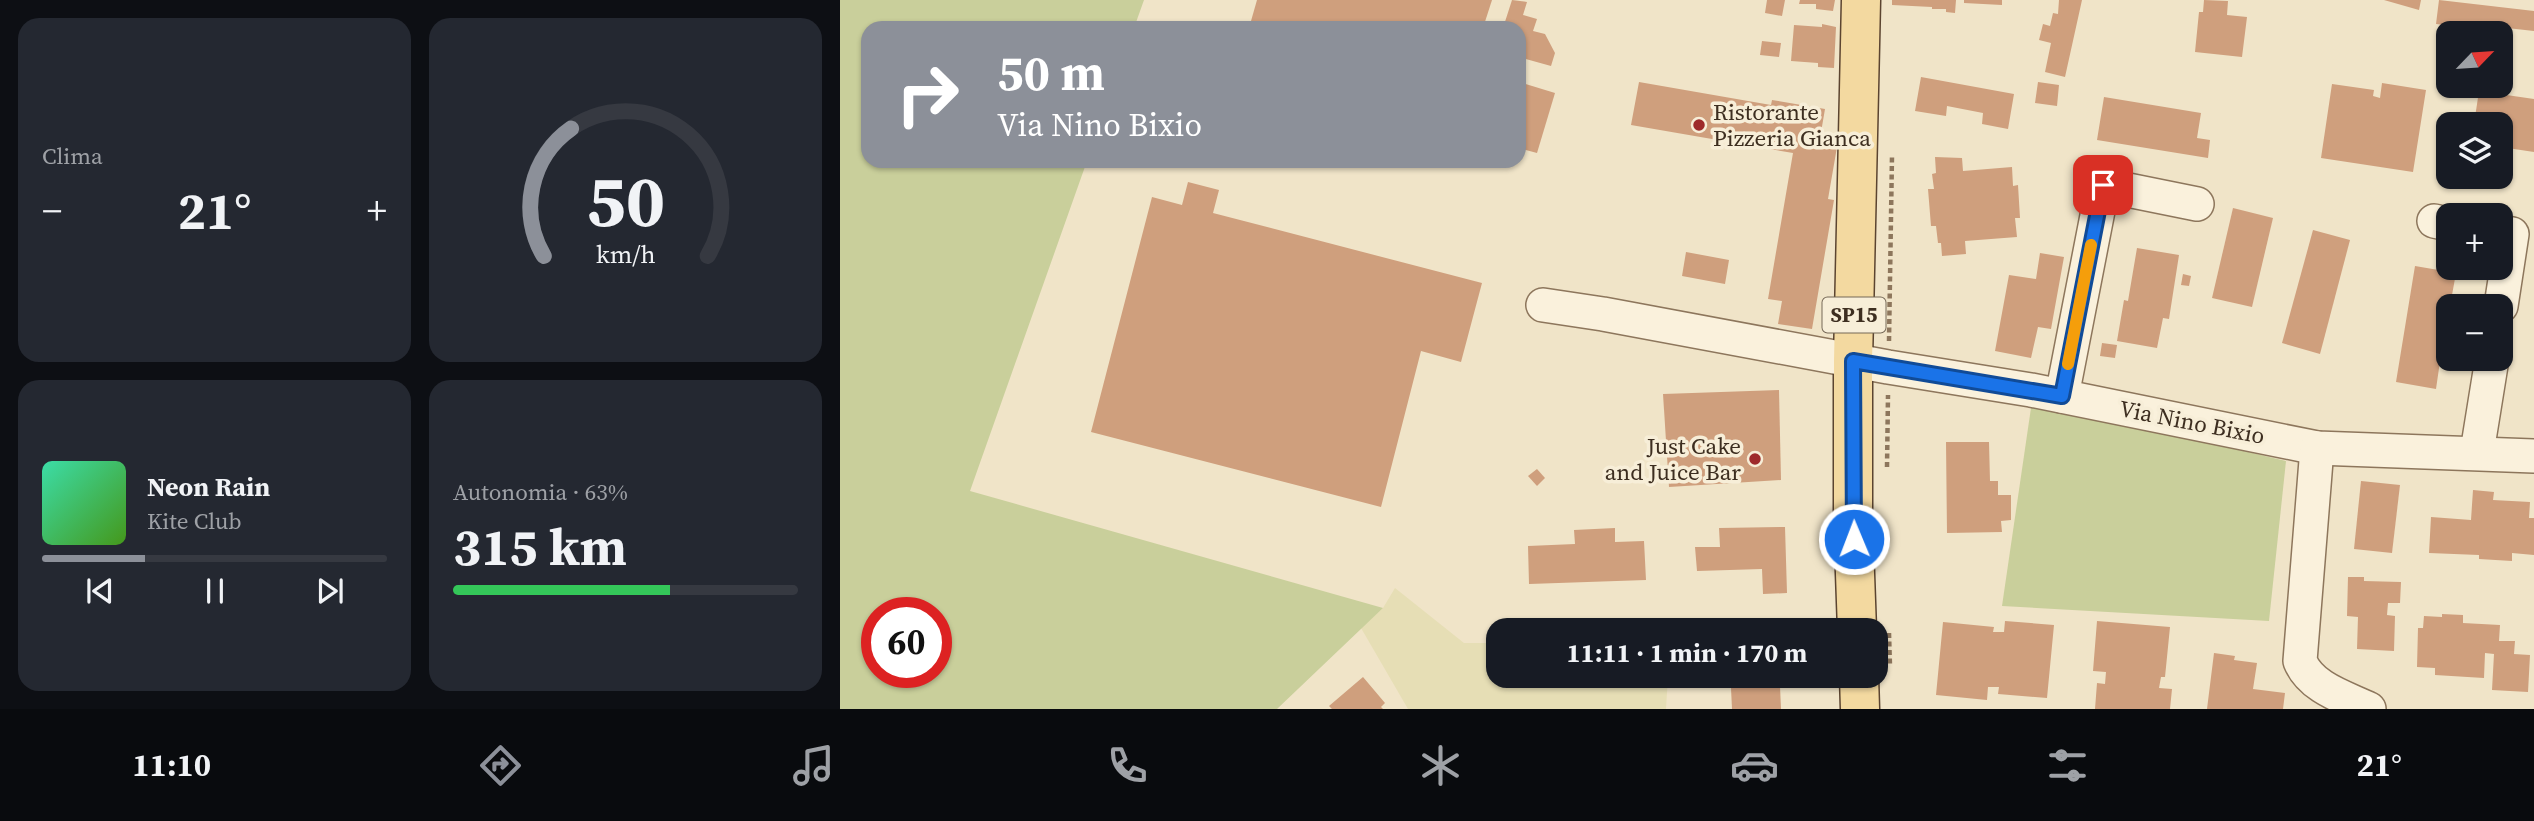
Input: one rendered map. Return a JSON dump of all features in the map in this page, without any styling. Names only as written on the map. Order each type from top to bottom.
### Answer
[{"type":"main road","name":"SP15","points":[[1861,0],[1870,364],[1853,517],[1871,618]]},
{"type":"main road","points":[[1860,709],[1869,688]]},
{"type":"street","points":[[2062,396],[2103,185],[2197,204]]},
{"type":"street","name":"Via Nino Bixio","points":[[1542,305],[1603,313],[1870,364],[2062,396],[2317,448],[2534,456]]},
{"type":"street","points":[[2477,452],[2490,371]]},
{"type":"street","points":[[2317,448],[2300,661],[2305,674],[2318,684],[2369,709]]},
{"type":"path","points":[[1887,472],[1870,364],[1892,156]]},
{"type":"shaded area","points":[[1395,588],[1464,643],[1486,643],[1486,688],[1667,688],[1666,709],[1408,709],[1361,628],[1383,608]]},
{"type":"green space","points":[[840,0],[1144,0],[1136,21],[861,21],[861,168],[1085,168],[970,491],[1383,608],[1277,709],[840,709]]},
{"type":"green space","points":[[2032,401],[2286,461],[2269,621],[2002,606]]},
{"type":"building","points":[[1257,0],[1492,0],[1485,21],[1251,21]]},
{"type":"building","points":[[1512,0],[1527,2],[1523,15],[1537,19],[1533,31],[1545,34],[1555,53],[1551,66],[1526,59],[1526,21],[1505,21]]},
{"type":"building","points":[[1767,0],[1785,0],[1782,16],[1765,13]]},
{"type":"building","points":[[1800,0],[1835,0],[1833,11],[1816,9],[1816,4],[1799,4]]},
{"type":"building","points":[[1892,0],[1956,0],[1955,13],[1932,7],[1892,5]]},
{"type":"building","points":[[1964,0],[2002,0],[2002,5],[1964,3]]},
{"type":"building","points":[[2059,0],[2082,0],[2065,77],[2045,72],[2051,43],[2039,40],[2043,24],[2050,26],[2053,13],[2058,14]]},
{"type":"building","points":[[2204,0],[2228,1],[2227,15],[2247,17],[2242,57],[2195,52],[2199,12],[2203,12]]},
{"type":"building","points":[[2384,0],[2421,0],[2419,10]]},
{"type":"building","points":[[2439,0],[2534,11],[2534,31],[2513,29],[2513,21],[2436,21]]},
{"type":"building","points":[[1822,24],[1836,27],[1834,68],[1818,67],[1818,63],[1791,61],[1794,25],[1822,27]]},
{"type":"building","points":[[1762,41],[1781,43],[1779,57],[1760,55]]},
{"type":"building","points":[[1921,77],[2014,94],[2008,129],[1982,124],[1983,113],[1947,106],[1946,116],[1915,111]]},
{"type":"building","points":[[1639,82],[1771,105],[1772,100],[1825,109],[1819,144],[1837,147],[1828,199],[1834,200],[1812,329],[1778,324],[1782,301],[1768,299],[1793,153],[1631,125]]},
{"type":"building","points":[[2038,82],[2059,85],[2057,106],[2035,103]]},
{"type":"building","points":[[2382,83],[2426,90],[2413,172],[2321,158],[2332,84],[2374,90],[2373,96],[2380,98]]},
{"type":"building","points":[[1526,84],[1555,93],[1537,153],[1526,150]]},
{"type":"building","points":[[2513,96],[2534,99],[2534,152],[2513,149],[2513,112],[2476,112],[2478,98]]},
{"type":"building","points":[[2104,97],[2201,113],[2197,138],[2210,140],[2208,158],[2097,140]]},
{"type":"building","points":[[1935,157],[1962,158],[1963,171],[2012,167],[2013,186],[2018,185],[2020,218],[2015,218],[2017,237],[1965,241],[1966,254],[1942,256],[1936,226],[1931,226],[1928,189],[1934,189],[1932,174],[1936,173]]},
{"type":"building","points":[[2077,159],[2093,163],[2090,176],[2074,172]]},
{"type":"building","points":[[1188,182],[1219,190],[1213,213],[1482,283],[1461,362],[1421,351],[1381,507],[1091,432],[1152,197],[1182,205]]},
{"type":"building","points":[[2233,208],[2273,218],[2252,307],[2212,298]]},
{"type":"building","points":[[2313,230],[2350,240],[2320,354],[2282,343]]},
{"type":"building","points":[[2137,248],[2179,255],[2169,319],[2163,318],[2157,348],[2117,341],[2124,300],[2128,301]]},
{"type":"building","points":[[1686,252],[1729,260],[1725,284],[1682,276]]},
{"type":"building","points":[[2040,253],[2064,257],[2051,329],[2038,327],[2031,358],[1995,351],[2009,275],[2036,279]]},
{"type":"building","points":[[2415,266],[2436,270],[2436,280],[2455,280],[2452,294],[2436,294],[2436,371],[2439,371],[2436,389],[2396,382]]},
{"type":"building","points":[[2183,274],[2191,276],[2189,286],[2181,285]]},
{"type":"building","points":[[2102,343],[2117,345],[2115,358],[2100,356]]},
{"type":"building","points":[[1779,390],[1781,480],[1669,487],[1663,394]]},
{"type":"building","points":[[1946,442],[1989,442],[1990,481],[1998,481],[1998,495],[2011,495],[2011,520],[2001,521],[2002,532],[1947,533]]},
{"type":"building","points":[[1537,469],[1545,478],[1537,486],[1528,476]]},
{"type":"building","points":[[2361,481],[2400,485],[2392,553],[2354,549]]},
{"type":"building","points":[[2473,490],[2494,492],[2493,500],[2530,502],[2529,518],[2534,518],[2534,555],[2512,553],[2512,561],[2479,559],[2479,555],[2429,553],[2431,517],[2471,520]]},
{"type":"building","points":[[1785,527],[1787,593],[1763,594],[1762,569],[1697,571],[1695,547],[1720,547],[1719,528]]},
{"type":"building","points":[[1615,528],[1615,542],[1644,541],[1646,580],[1529,584],[1528,546],[1575,544],[1574,530]]},
{"type":"building","points":[[2348,577],[2364,577],[2364,581],[2401,582],[2400,603],[2388,603],[2387,615],[2395,616],[2394,651],[2357,649],[2358,617],[2347,616]]},
{"type":"building","points":[[2442,614],[2463,615],[2463,623],[2500,625],[2499,641],[2515,641],[2514,654],[2530,655],[2528,692],[2492,690],[2494,654],[2485,653],[2484,678],[2435,675],[2435,668],[2417,667],[2418,628],[2423,628],[2424,616],[2442,617]]},
{"type":"building","points":[[2005,621],[2054,625],[2047,698],[1998,694],[1999,687],[1988,687],[1987,700],[1936,695],[1943,622],[1994,627],[1993,632],[2004,632]]},
{"type":"building","points":[[2097,621],[2170,627],[2165,677],[2161,677],[2159,688],[2172,689],[2170,709],[2095,709],[2097,683],[2105,684],[2106,672],[2093,671]]},
{"type":"building","points":[[2214,653],[2235,656],[2234,660],[2257,663],[2253,689],[2285,693],[2283,709],[2207,709]]},
{"type":"building","points":[[1363,677],[1385,703],[1381,707],[1383,709],[1332,709],[1329,706]]},
{"type":"building","points":[[1731,688],[1780,688],[1781,709],[1732,709]]},
{"type":"slow traffic","points":[[2068,364],[2091,245]]},
{"type":"place","name":"Ristorante Pizzeria Gianca","points":[[1699,125]]},
{"type":"place","name":"Just Cake and Juice Bar","points":[[1755,459]]},
{"type":"route","points":[[1854,539],[1853,361],[2062,396],[2103,185]]}]
